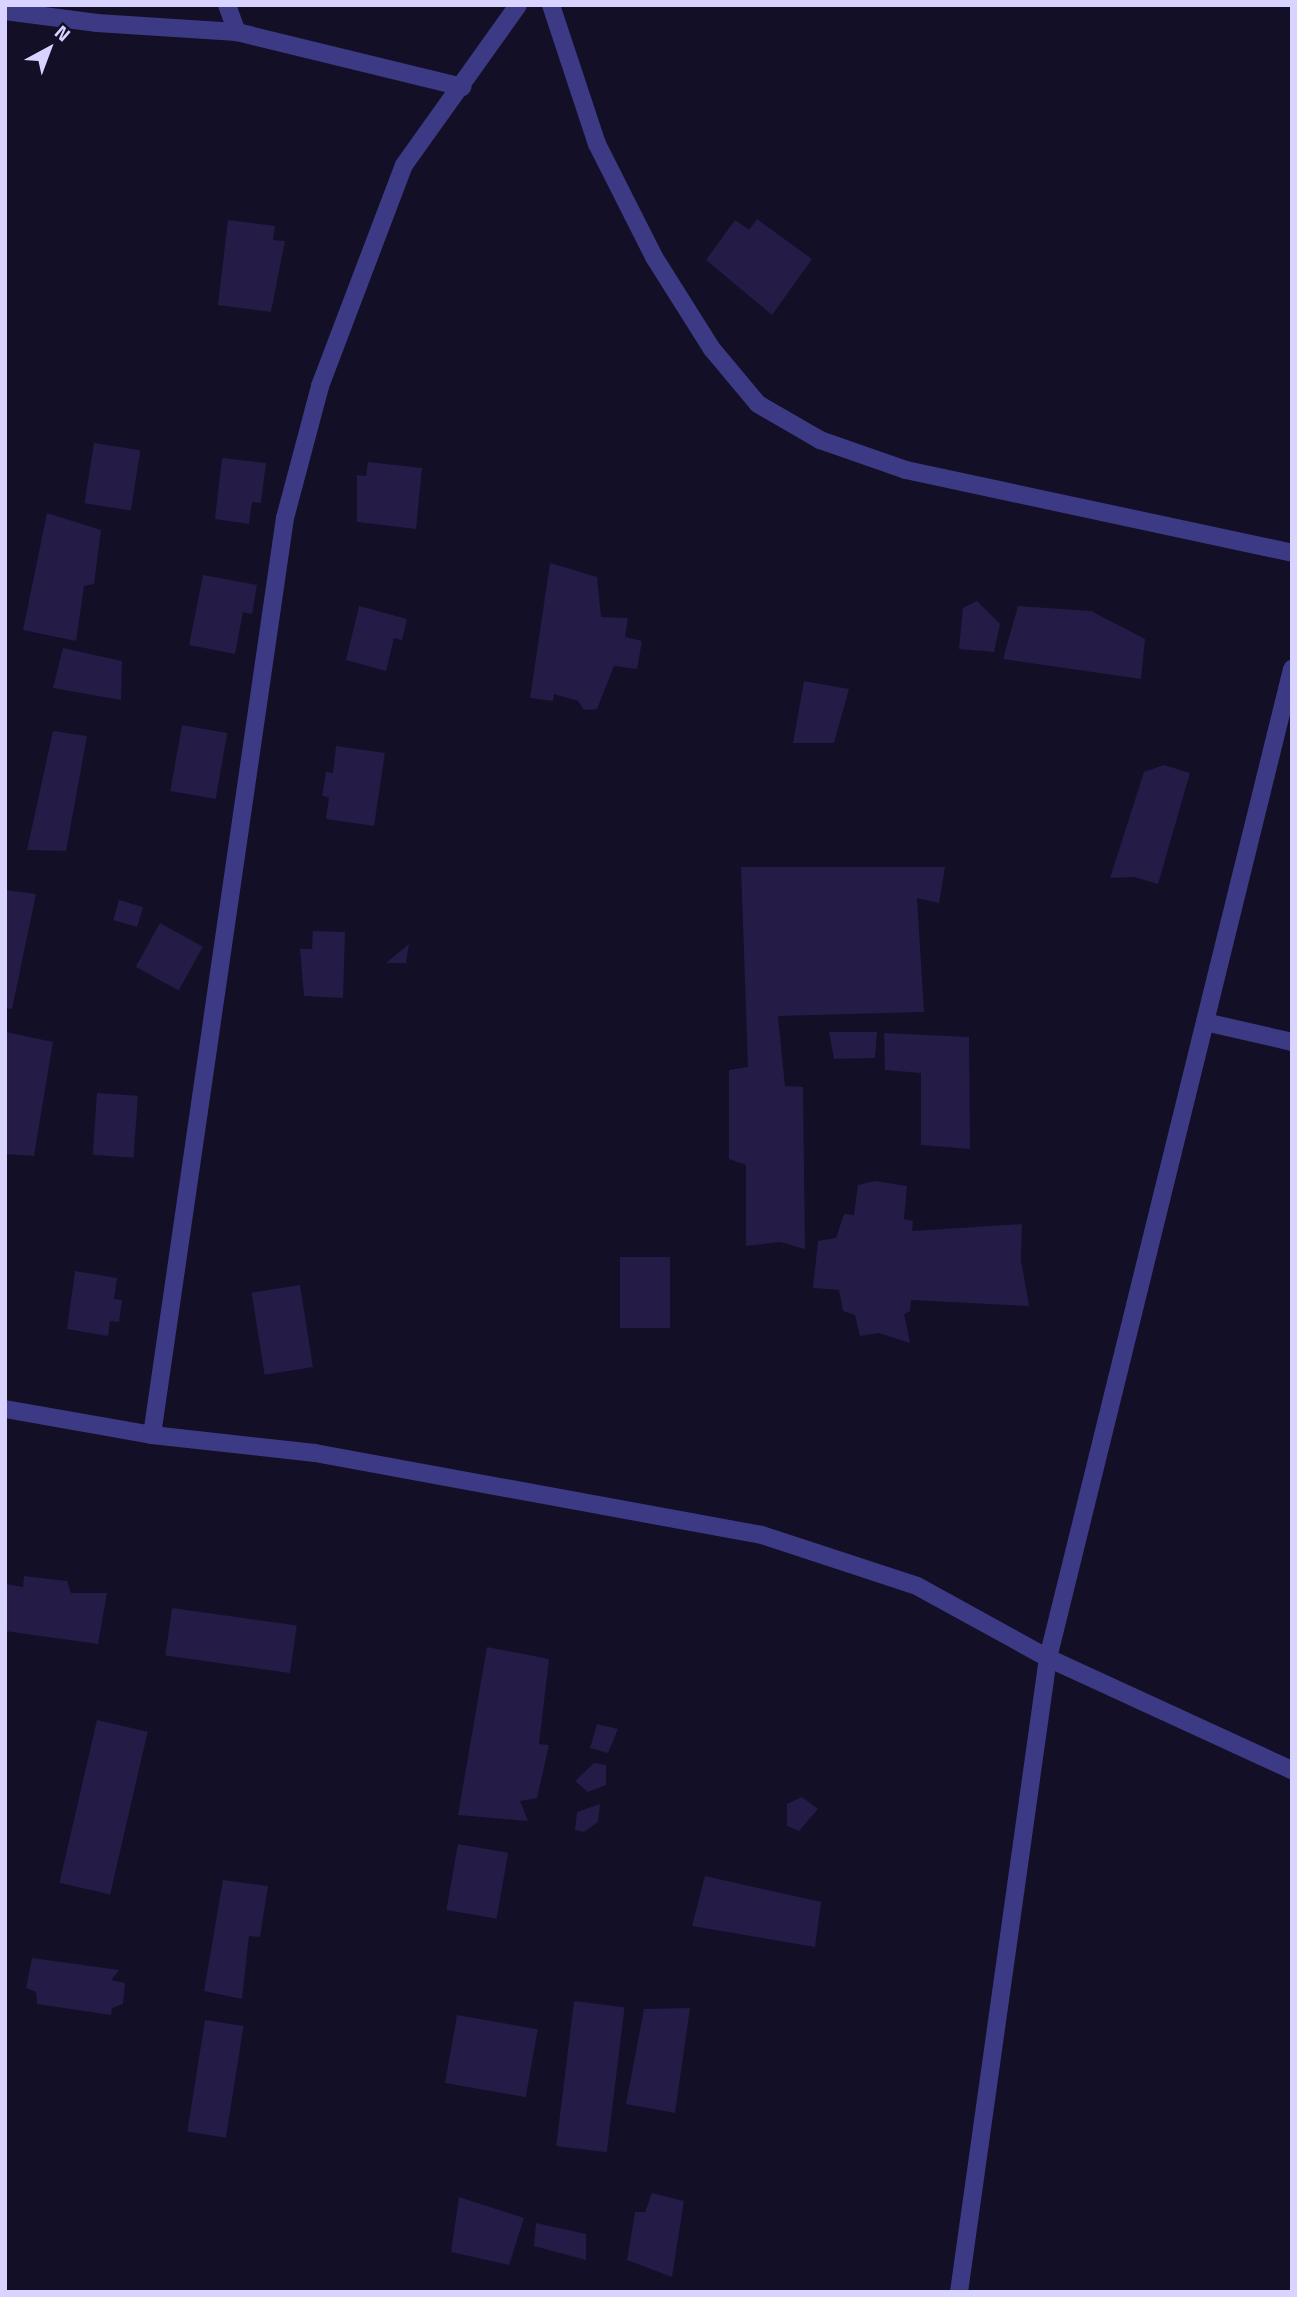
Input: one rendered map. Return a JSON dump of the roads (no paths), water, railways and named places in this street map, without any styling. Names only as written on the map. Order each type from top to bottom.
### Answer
[{"type":"street","points":[[227,5],[237,32]]},
{"type":"street","points":[[152,1435],[285,518],[320,386],[377,227],[404,165],[518,5]]},
{"type":"street","points":[[551,5],[597,144],[654,257],[712,349],[758,404],[820,440],[906,470],[1292,553]]},
{"type":"street","points":[[5,11],[97,23],[237,32],[462,87]]},
{"type":"street","points":[[959,2292],[1048,1658],[1292,669]]},
{"type":"street","points":[[1205,1022],[1292,1042]]},
{"type":"street","points":[[5,1409],[152,1435],[315,1453],[762,1535],[917,1586],[1048,1658],[1292,1770]]}]
